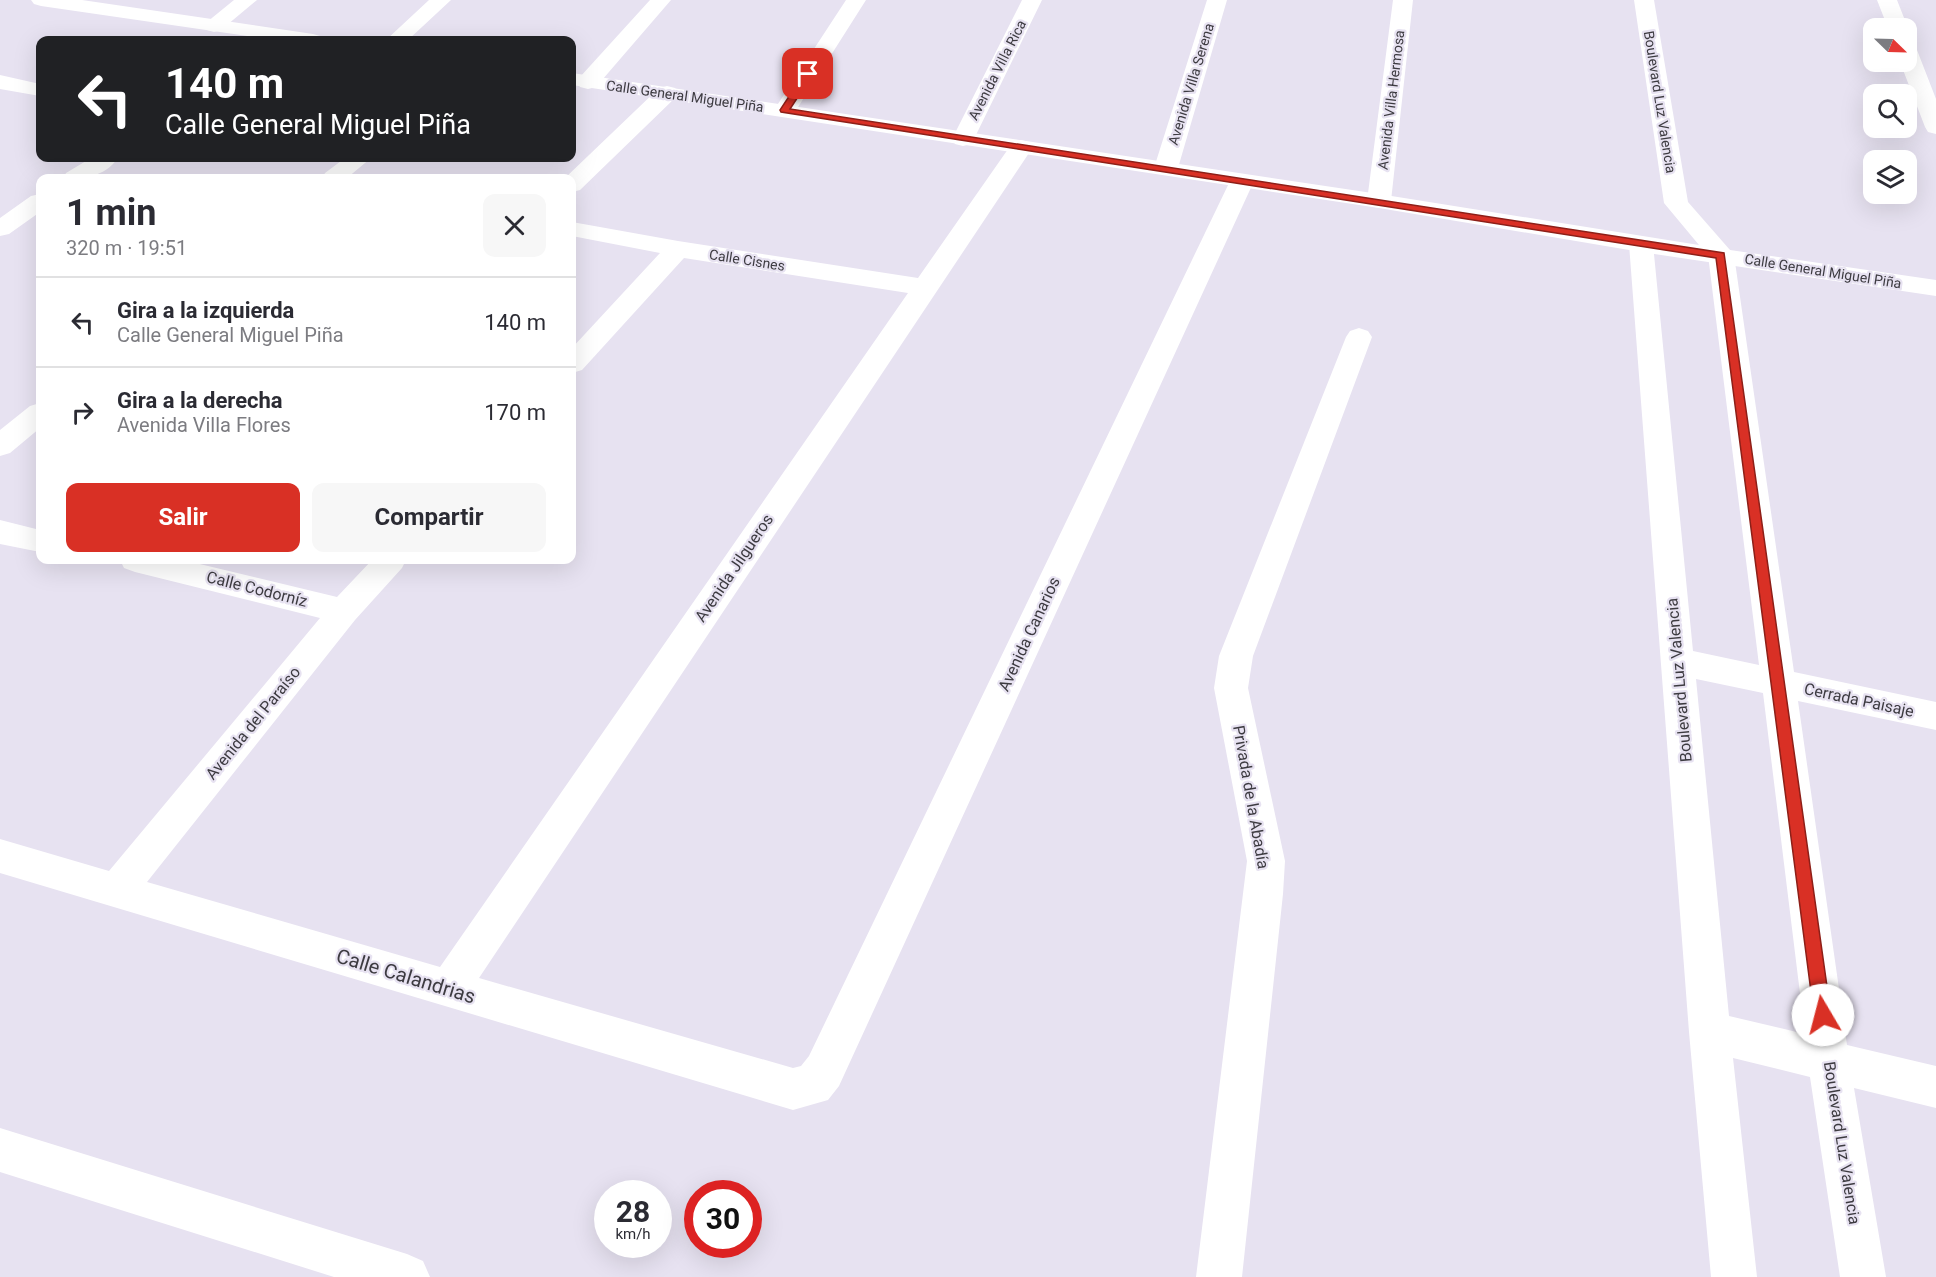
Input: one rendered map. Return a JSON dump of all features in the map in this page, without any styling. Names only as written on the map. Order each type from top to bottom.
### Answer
[{"type":"street","points":[[42,0],[284,36]]},
{"type":"street","points":[[214,26],[247,0]]},
{"type":"street","points":[[400,36],[441,0]]},
{"type":"street","points":[[580,80],[661,0]]},
{"type":"street","points":[[785,110],[856,0]]},
{"type":"street","name":"Avenida Villa Rica","points":[[963,139],[1032,0]]},
{"type":"street","name":"Avenida Villa Serena","points":[[1166,168],[1216,0]]},
{"type":"street","name":"Avenida Villa Hermosa","points":[[1379,201],[1403,0]]},
{"type":"street","name":"Boulevard Luz Valencia","points":[[1644,0],[1676,203]]},
{"type":"street","points":[[1887,0],[1894,18]]},
{"type":"street","points":[[1915,72],[1936,127]]},
{"type":"street","name":"Calle General Miguel Piña","points":[[580,80],[1166,168],[1641,244],[1936,288]]},
{"type":"street","points":[[0,82],[36,89]]},
{"type":"street","points":[[576,181],[667,93]]},
{"type":"street","name":"Avenida Jilgueros","points":[[448,989],[1021,147]]},
{"type":"street","points":[[80,174],[100,162]]},
{"type":"street","points":[[338,174],[354,162]]},
{"type":"street","name":"Avenida Canarios","points":[[813,1085],[824,1071],[1242,181]]},
{"type":"street","points":[[1641,244],[1676,203],[1720,255]]},
{"type":"street","points":[[0,229],[36,204]]},
{"type":"street","name":"Calle Cisnes","points":[[576,230],[678,249],[924,287]]},
{"type":"street","name":"Boulevard Luz Valencia","points":[[1641,244],[1710,1032],[1734,1277]]},
{"type":"street","points":[[576,360],[678,249]]},
{"type":"street","name":"Boulevard Luz Valencia","points":[[1720,255],[1829,1062],[1863,1277]]},
{"type":"street","name":"Privada de la Abadía","points":[[1219,1277],[1266,861],[1231,688],[1236,656],[1246,626],[1359,337]]},
{"type":"street","points":[[0,446],[36,416]]},
{"type":"street","points":[[0,532],[36,540]]},
{"type":"street","name":"Calle Codorníz","points":[[181,564],[344,611]]},
{"type":"street","name":"Avenida del Paraíso","points":[[117,889],[344,611],[387,564]]},
{"type":"street","name":"Cerrada Paisaje","points":[[1677,661],[1936,716]]},
{"type":"street","name":"Calle Calandrias","points":[[0,856],[793,1089],[813,1085]]},
{"type":"street","points":[[1710,1032],[1936,1087]]},
{"type":"street","points":[[0,1150],[407,1277]]},
{"type":"route","points":[[808,74],[785,110],[1720,255],[1823,1015]]}]
